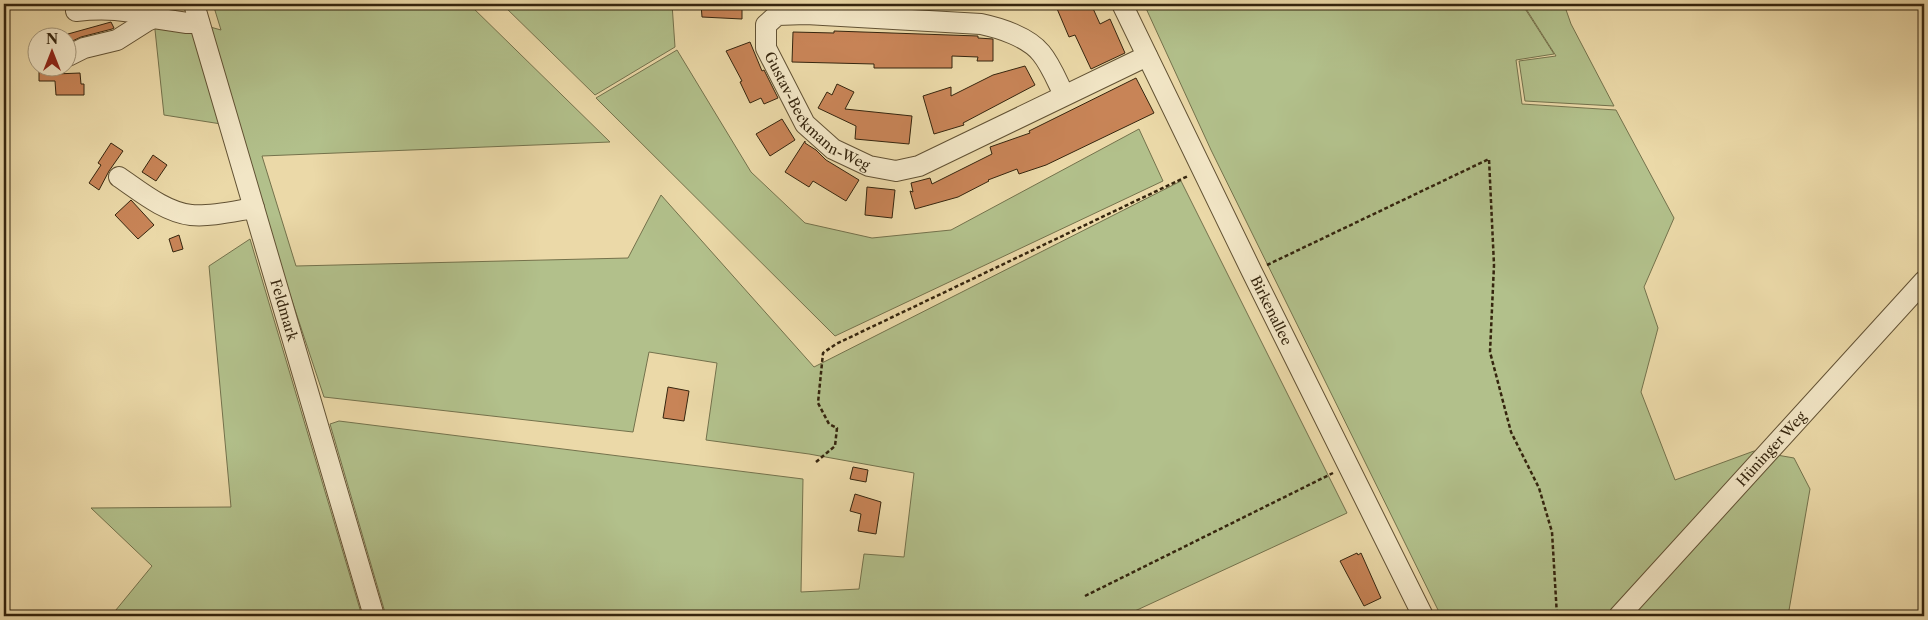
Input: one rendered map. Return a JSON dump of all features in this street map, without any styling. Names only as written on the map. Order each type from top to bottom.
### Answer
[{"type":"street","name":"Birkenallee","points":[[1122,4],[1252,272],[1423,616]]},
{"type":"street","points":[[76,11],[99,9],[143,14],[154,18],[187,23],[197,13]]},
{"type":"street","name":"Feldmark","points":[[197,13],[374,616]]},
{"type":"street","name":"Gustav-Beckmann-Weg","points":[[1064,95],[1040,51],[1024,40],[996,27],[981,24],[806,14],[777,15],[766,25],[766,48],[805,124],[833,149],[869,166],[896,172],[919,166],[1147,56]]},
{"type":"street","points":[[78,51],[117,40],[154,18]]},
{"type":"street","points":[[119,176],[151,198],[181,213],[194,215],[254,208]]},
{"type":"street","name":"Hüninger Weg","points":[[1618,616],[1924,281]]},
{"type":"path","points":[[1252,272],[1489,159],[1494,264],[1490,352],[1511,432],[1539,488],[1552,532],[1557,616]]},
{"type":"path","points":[[816,462],[835,446],[837,428],[830,424],[818,403],[823,353],[836,344],[1203,168]]},
{"type":"path","points":[[1085,596],[1348,465]]},
{"type":"green space","points":[[213,4],[469,4],[610,142],[262,156],[296,266],[628,258],[661,195],[814,367],[1181,181],[1347,513],[1124,616],[386,616],[330,424],[339,421],[803,479],[801,592],[859,589],[864,554],[904,557],[914,473],[809,454],[706,440],[717,363],[649,352],[633,432],[324,397],[234,126],[164,115],[153,11],[221,30]]},
{"type":"green space","points":[[502,4],[672,4],[675,47],[595,95]]},
{"type":"green space","points":[[1144,4],[1522,4],[1554,54],[1516,60],[1522,104],[1616,110],[1674,218],[1644,287],[1658,328],[1641,392],[1675,480],[1754,451],[1794,458],[1810,489],[1788,616],[1441,616],[1211,150]]},
{"type":"green space","points":[[1523,4],[1564,4],[1571,24],[1614,106],[1525,101],[1519,61],[1556,56]]},
{"type":"green space","points":[[677,50],[751,172],[805,223],[872,238],[951,230],[1139,129],[1163,181],[835,336],[596,98]]},
{"type":"green space","points":[[250,239],[362,616],[111,616],[152,566],[91,508],[231,507],[209,266]]},
{"type":"building","points":[[701,4],[742,4],[742,19],[702,17]]},
{"type":"building","points":[[1055,4],[1091,4],[1100,24],[1110,19],[1125,53],[1091,69],[1075,35],[1069,37]]},
{"type":"building","points":[[111,22],[114,28],[78,38],[78,31]]},
{"type":"building","points":[[834,31],[978,36],[978,38],[993,39],[993,61],[977,61],[978,57],[952,56],[952,68],[874,68],[874,64],[792,62],[793,32],[834,33]]},
{"type":"building","points":[[750,42],[762,71],[764,70],[778,98],[764,104],[761,98],[750,103],[740,82],[742,81],[726,51]]},
{"type":"building","points":[[1025,66],[1035,85],[963,123],[964,125],[934,134],[923,96],[951,87],[951,96],[993,75]]},
{"type":"building","points":[[78,73],[80,73],[81,84],[84,84],[84,95],[56,95],[55,81],[39,81],[39,78],[78,78]]},
{"type":"building","points":[[1136,78],[1154,113],[1046,165],[1019,174],[1017,169],[988,180],[958,197],[915,209],[910,191],[913,192],[911,183],[930,178],[932,184],[992,154],[990,147],[1030,133],[1029,131]]},
{"type":"building","points":[[837,84],[854,92],[845,109],[912,116],[909,144],[855,139],[856,126],[818,108],[827,92],[832,95]]},
{"type":"building","points":[[782,119],[795,140],[770,156],[756,134]]},
{"type":"building","points":[[805,141],[826,160],[859,180],[846,201],[813,181],[809,187],[785,172]]},
{"type":"building","points":[[111,143],[123,151],[99,190],[89,183],[101,165],[98,163]]},
{"type":"building","points":[[153,155],[167,165],[156,181],[142,172]]},
{"type":"building","points":[[867,187],[895,190],[892,218],[865,215]]},
{"type":"building","points":[[131,200],[154,225],[138,239],[115,215]]},
{"type":"building","points":[[179,235],[183,249],[173,252],[169,239]]},
{"type":"building","points":[[668,387],[689,391],[684,421],[663,418]]},
{"type":"building","points":[[853,467],[868,470],[866,482],[850,479]]},
{"type":"building","points":[[855,494],[881,502],[876,534],[858,531],[861,514],[850,511]]},
{"type":"building","points":[[1357,553],[1358,555],[1361,553],[1381,598],[1364,606],[1340,561]]}]
